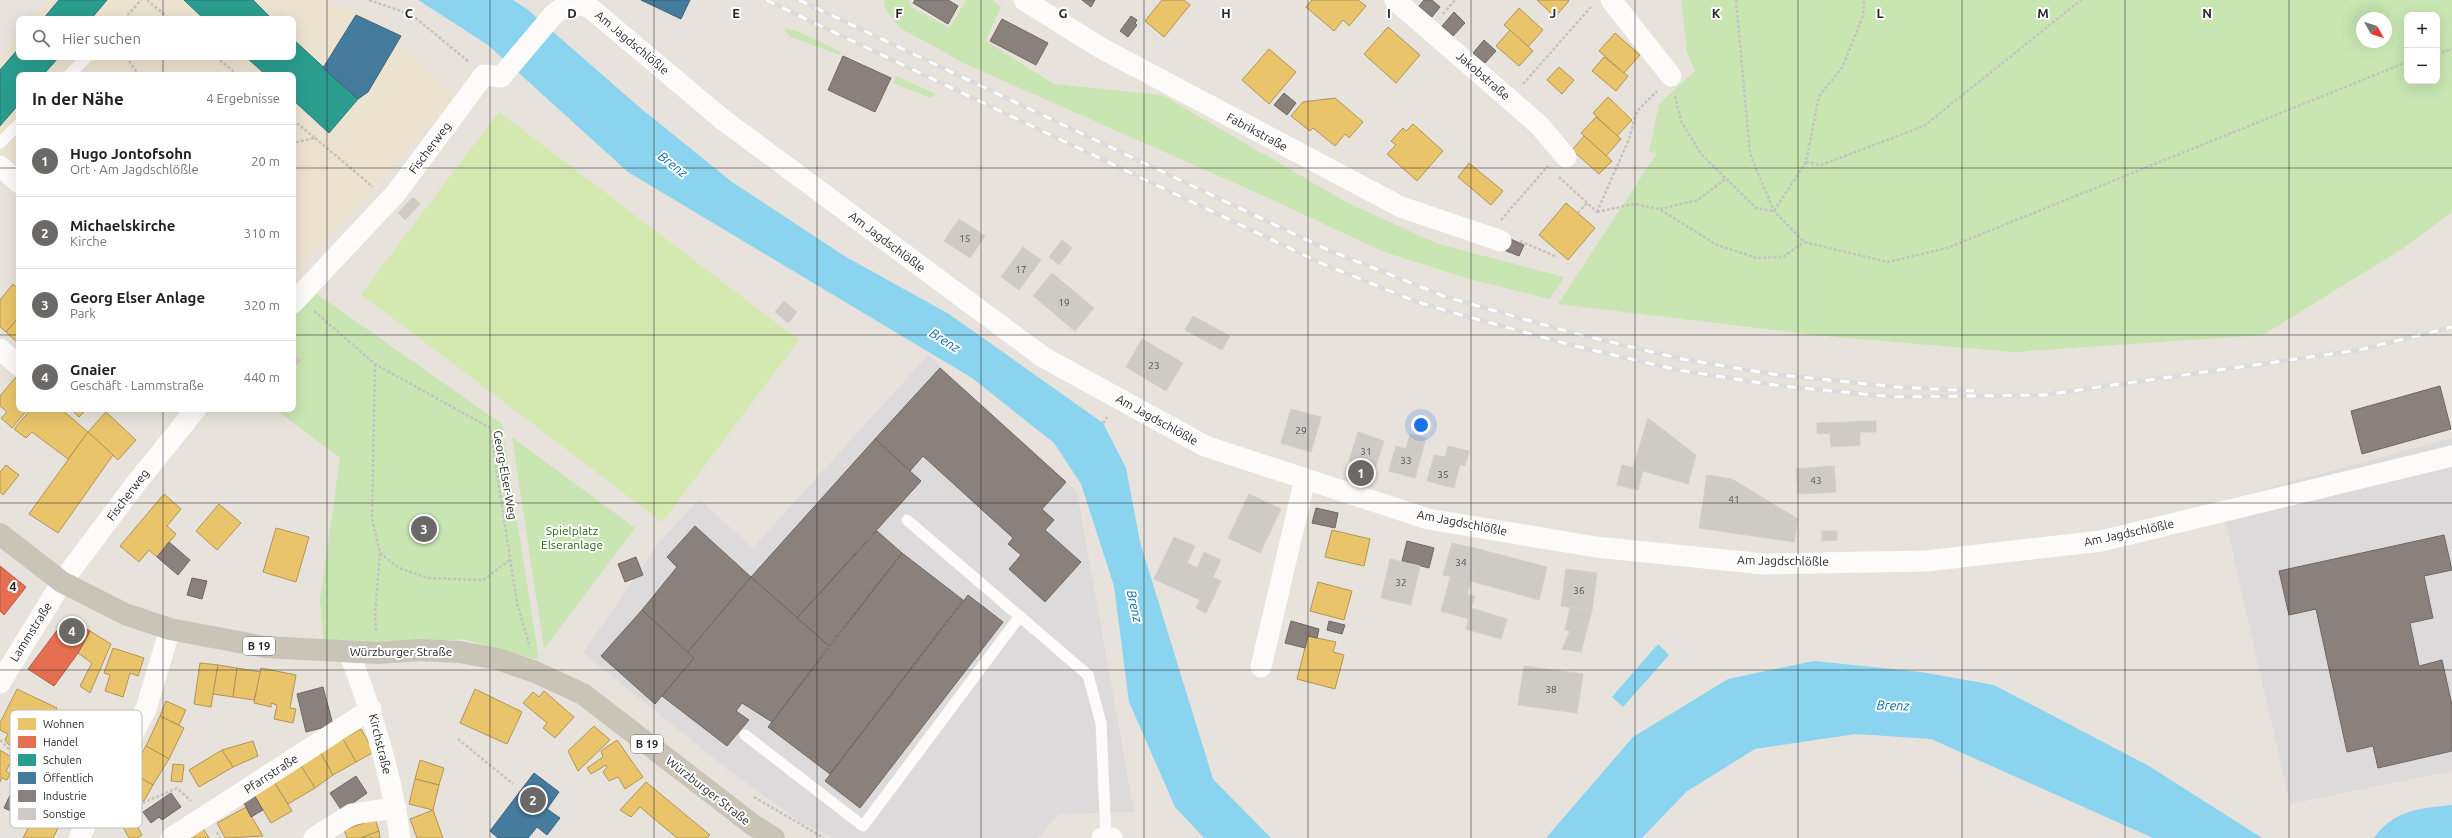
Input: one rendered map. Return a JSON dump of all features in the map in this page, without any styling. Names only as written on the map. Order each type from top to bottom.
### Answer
[{"type":"main road","name":"Würzburger Straße","points":[[0,534],[62,582],[125,614],[170,629],[265,647],[378,653],[420,650],[459,652],[498,659],[535,672],[583,694],[753,825],[774,838]]},
{"type":"street","name":"Fabrikstraße","points":[[1024,0],[1101,48],[1401,207],[1494,239]]},
{"type":"street","name":"Jakobstraße","points":[[1396,0],[1539,125],[1557,161]]},
{"type":"street","points":[[1601,3],[1671,76]]},
{"type":"street","name":"Fischerweg","points":[[296,300],[390,200],[493,76],[563,6]]},
{"type":"street","name":"Am Jagdschlößle","points":[[563,6],[589,7],[722,119],[1043,357],[1205,446],[1428,519],[1596,547],[1764,564],[1926,561],[2101,541],[2452,456]]},
{"type":"street","points":[[0,166],[16,180]]},
{"type":"street","points":[[0,349],[16,363]]},
{"type":"street","name":"Fischerweg","points":[[62,582],[137,482],[194,412]]},
{"type":"street","points":[[1261,667],[1305,479]]},
{"type":"street","name":"Lammstraße","points":[[0,683],[62,582]]},
{"type":"street","points":[[142,717],[146,709],[170,629]]},
{"type":"street","name":"Kirchstraße","points":[[349,652],[371,709],[396,808],[400,838]]},
{"type":"street","name":"Pfarrstraße","points":[[171,838],[371,709]]},
{"type":"street","points":[[314,838],[352,814],[396,808]]},
{"type":"street","points":[[79,838],[85,828]]},
{"type":"lane","points":[[72,72],[84,60]]},
{"type":"lane","points":[[0,143],[16,127]]},
{"type":"lane","points":[[907,520],[1088,675],[1101,722],[1107,838]]},
{"type":"lane","points":[[745,735],[863,826],[1020,616]]},
{"type":"path","points":[[127,16],[142,0]]},
{"type":"path","points":[[147,0],[166,16]]},
{"type":"path","points":[[369,0],[412,15],[493,76]]},
{"type":"path","points":[[1736,0],[1750,154],[1774,211],[1804,242],[1888,262],[1947,248],[2404,63]]},
{"type":"path","points":[[1774,211],[1806,162],[1819,96],[1842,68],[1863,16],[1864,0]]},
{"type":"path","points":[[1806,162],[1821,165],[1924,126],[2081,0]]},
{"type":"path","points":[[1510,99],[1601,3]]},
{"type":"path","points":[[2440,53],[2452,49]]},
{"type":"path","points":[[128,60],[137,72]]},
{"type":"path","points":[[220,60],[234,72]]},
{"type":"path","points":[[1671,76],[1682,121],[1701,154],[1756,208],[1774,211]]},
{"type":"path","points":[[1597,212],[1629,139],[1637,111],[1671,76]]},
{"type":"path","points":[[296,122],[356,174],[390,200]]},
{"type":"path","points":[[296,142],[315,138]]},
{"type":"path","points":[[1494,239],[1557,161]]},
{"type":"path","points":[[1557,161],[1554,173],[1597,212]]},
{"type":"path","points":[[1659,209],[1698,200],[1725,178]]},
{"type":"path","points":[[1578,213],[1587,203]]},
{"type":"path","points":[[1597,212],[1634,204],[1659,209],[1717,245],[1757,258],[1784,257],[1804,242]]},
{"type":"path","points":[[1494,239],[1504,234],[1557,257]]},
{"type":"path","name":"Georg-Elser-Weg","points":[[296,300],[375,364],[490,428],[517,603],[528,636],[535,672]]},
{"type":"path","points":[[375,364],[372,519],[380,554],[375,614],[378,653]]},
{"type":"path","points":[[380,554],[399,568],[428,578],[483,580],[510,560]]},
{"type":"path","points":[[458,739],[513,784]]},
{"type":"path","points":[[0,740],[10,750]]},
{"type":"path","points":[[142,804],[177,788],[207,815]]},
{"type":"shaded area","points":[[46,0],[323,0],[370,17],[458,97],[296,274],[296,72],[16,72],[16,164],[0,151],[0,56],[16,37],[16,60],[296,60],[296,16],[33,16]]},
{"type":"shaded area","points":[[928,355],[1077,492],[1134,812],[1059,814],[1038,838],[834,838],[802,823],[731,772],[583,653],[658,544],[699,499],[753,548]]},
{"type":"shaded area","points":[[2452,438],[2452,771],[2290,804],[2221,501]]},
{"type":"green space","points":[[884,0],[908,0],[911,7],[949,28],[966,0],[992,0],[1001,7],[986,41],[1054,84],[1162,95],[1346,202],[1438,244],[1564,277],[1550,299],[1466,278],[1384,252],[1266,197],[968,65],[900,28],[885,8]]},
{"type":"green space","points":[[1681,0],[2452,0],[2452,212],[2402,249],[2263,335],[2014,352],[1824,336],[1558,304],[1657,153],[1649,152],[1659,104],[1695,71],[1687,52]]},
{"type":"green space","points":[[784,29],[795,30],[841,52],[839,55],[789,36]]},
{"type":"green space","points":[[896,76],[936,94],[930,98],[893,83]]},
{"type":"green space","points":[[499,112],[799,340],[662,522],[361,294]]},
{"type":"green space","points":[[311,290],[502,424],[539,660],[462,639],[324,650],[320,600],[340,458],[279,412],[296,412],[296,308]]},
{"type":"green space","name":"Spielplatz Elseranlage","points":[[512,437],[635,528],[544,649]]},
{"type":"water","name":"Brenz","points":[[418,0],[513,0],[527,9],[638,106],[732,182],[846,257],[949,314],[1103,423],[1126,468],[1140,542],[1213,779],[1271,838],[1204,838],[1175,807],[1129,702],[1114,586],[1081,484],[1054,443],[972,378],[628,172],[488,45]]},
{"type":"water","points":[[1658,644],[1669,655],[1623,707],[1612,697]]},
{"type":"water","name":"Brenz","points":[[1814,661],[1921,672],[1994,685],[2149,766],[2262,838],[2153,838],[1931,739],[1856,734],[1755,749],[1686,792],[1642,838],[1546,838],[1633,737],[1728,679]]},
{"type":"water","points":[[2452,805],[2452,838],[2374,838],[2390,821],[2408,812],[2429,807]]},
{"type":"building: Wohnen","points":[[1162,0],[1184,0],[1190,5],[1164,37],[1145,21]]},
{"type":"building: Wohnen","points":[[1312,0],[1358,0],[1366,6],[1349,26],[1343,20],[1334,31],[1306,7]]},
{"type":"building: Wohnen","points":[[1537,0],[1568,0],[1569,1],[1555,17]]},
{"type":"building: Wohnen","points":[[1519,8],[1543,30],[1528,47],[1504,25]]},
{"type":"building: Wohnen","points":[[1388,27],[1420,55],[1396,83],[1364,54]]},
{"type":"building: Wohnen","points":[[1510,30],[1533,51],[1519,66],[1496,46]]},
{"type":"building: Wohnen","points":[[1615,33],[1640,55],[1624,73],[1599,51]]},
{"type":"building: Wohnen","points":[[1269,49],[1296,72],[1269,104],[1242,80]]},
{"type":"building: Wohnen","points":[[1604,57],[1628,76],[1616,91],[1592,71]]},
{"type":"building: Wohnen","points":[[1559,67],[1574,80],[1562,94],[1547,80]]},
{"type":"building: Wohnen","points":[[1608,97],[1632,120],[1617,136],[1593,113]]},
{"type":"building: Wohnen","points":[[1335,98],[1363,122],[1349,138],[1345,134],[1335,146],[1313,128],[1310,131],[1291,116],[1303,102]]},
{"type":"building: Wohnen","points":[[1596,117],[1621,139],[1606,156],[1581,133]]},
{"type":"building: Wohnen","points":[[1413,124],[1443,151],[1417,181],[1387,154],[1396,145],[1391,141],[1403,128],[1406,131]]},
{"type":"building: Wohnen","points":[[1584,136],[1612,161],[1599,174],[1572,150]]},
{"type":"building: Wohnen","points":[[1469,163],[1503,191],[1491,205],[1458,177]]},
{"type":"building: Wohnen","points":[[1566,203],[1595,228],[1568,260],[1539,235]]},
{"type":"building: Wohnen","points":[[13,284],[16,287],[16,320],[6,332],[0,327],[0,300]]},
{"type":"building: Wohnen","points":[[16,320],[16,341],[6,332]]},
{"type":"building: Wohnen","points":[[16,377],[16,412],[25,412],[12,428],[1,418],[7,412],[0,406],[0,396]]},
{"type":"building: Wohnen","points":[[28,412],[65,412],[88,432],[68,459],[32,432],[26,438],[14,429]]},
{"type":"building: Wohnen","points":[[74,412],[84,412],[79,417]]},
{"type":"building: Wohnen","points":[[106,412],[136,440],[118,460],[88,432]]},
{"type":"building: Wohnen","points":[[88,432],[113,455],[58,533],[29,514]]},
{"type":"building: Wohnen","points":[[6,465],[19,475],[3,495],[0,492],[0,472]]},
{"type":"building: Wohnen","points":[[164,494],[181,509],[167,526],[176,534],[157,557],[149,550],[139,562],[120,546]]},
{"type":"building: Wohnen","points":[[219,504],[241,523],[217,550],[196,531]]},
{"type":"building: Wohnen","points":[[276,528],[309,537],[296,582],[263,572]]},
{"type":"building: Wohnen","points":[[1332,530],[1370,539],[1364,566],[1325,557]]},
{"type":"building: Wohnen","points":[[1318,582],[1352,591],[1344,620],[1310,611]]},
{"type":"building: Wohnen","points":[[90,631],[111,644],[90,693],[80,686],[92,663],[78,653]]},
{"type":"building: Wohnen","points":[[1308,636],[1336,642],[1333,652],[1344,655],[1335,689],[1297,679]]},
{"type":"building: Wohnen","points":[[113,648],[144,658],[138,676],[130,673],[123,697],[105,691],[110,675],[104,673]]},
{"type":"building: Wohnen","points":[[200,663],[218,665],[211,707],[194,704]]},
{"type":"building: Wohnen","points":[[218,665],[237,668],[233,697],[213,694]]},
{"type":"building: Wohnen","points":[[237,668],[261,672],[254,700],[233,697]]},
{"type":"building: Wohnen","points":[[261,668],[296,675],[290,708],[296,709],[293,723],[274,719],[277,705],[271,703],[271,707],[254,703]]},
{"type":"building: Wohnen","points":[[17,689],[57,708],[56,710],[10,710],[10,745],[5,740],[8,734],[0,730],[0,723]]},
{"type":"building: Wohnen","points":[[475,689],[522,712],[507,744],[460,723]]},
{"type":"building: Wohnen","points":[[544,691],[574,717],[555,738],[543,728],[547,723],[523,703],[533,692],[539,697]]},
{"type":"building: Wohnen","points":[[166,701],[186,710],[179,725],[160,716]]},
{"type":"building: Wohnen","points":[[160,716],[184,728],[169,759],[146,746]]},
{"type":"building: Wohnen","points":[[594,726],[610,740],[578,771],[568,751]]},
{"type":"building: Wohnen","points":[[361,729],[374,752],[356,762],[343,739]]},
{"type":"building: Wohnen","points":[[343,739],[356,762],[333,775],[320,752]]},
{"type":"building: Wohnen","points":[[617,740],[643,777],[625,789],[618,777],[609,781],[603,772],[607,767],[606,765],[591,774],[587,768],[603,757],[601,751]]},
{"type":"building: Wohnen","points":[[253,741],[258,756],[233,767],[222,750]]},
{"type":"building: Wohnen","points":[[146,746],[169,759],[153,785],[142,779],[142,752]]},
{"type":"building: Wohnen","points":[[0,750],[10,756],[10,764],[6,771],[10,774],[7,780],[2,778],[0,782]]},
{"type":"building: Wohnen","points":[[222,750],[233,767],[199,787],[189,770]]},
{"type":"building: Wohnen","points":[[320,752],[333,775],[315,788],[301,766]]},
{"type":"building: Wohnen","points":[[420,760],[444,768],[439,785],[415,779]]},
{"type":"building: Wohnen","points":[[173,764],[184,765],[182,782],[171,781]]},
{"type":"building: Wohnen","points":[[301,766],[315,788],[288,804],[274,782]]},
{"type":"building: Wohnen","points":[[142,779],[153,785],[144,801],[142,800]]},
{"type":"building: Wohnen","points":[[415,779],[439,785],[433,810],[409,804]]},
{"type":"building: Wohnen","points":[[274,782],[292,811],[271,823],[254,795]]},
{"type":"building: Wohnen","points":[[646,782],[710,835],[707,838],[677,838],[640,807],[631,817],[620,810]]},
{"type":"building: Wohnen","points":[[246,807],[263,836],[225,838],[217,823]]},
{"type":"building: Wohnen","points":[[433,810],[443,838],[417,838],[410,819]]},
{"type":"building: Wohnen","points":[[375,819],[379,831],[361,838],[347,838],[344,830]]},
{"type":"building: Wohnen","points":[[202,827],[209,838],[184,838]]},
{"type":"building: Wohnen","points":[[28,828],[58,828],[53,838],[23,838]]},
{"type":"building: Wohnen","points":[[124,828],[138,828],[142,835],[137,838],[129,838]]},
{"type":"building: Wohnen","points":[[379,831],[380,838],[361,838]]},
{"type":"building: Handel","points":[[0,566],[26,587],[4,615],[0,611]]},
{"type":"building: Handel","points":[[67,617],[90,631],[78,653],[54,686],[28,669]]},
{"type":"building: Schulen","points":[[59,0],[107,0],[94,16],[46,16]]},
{"type":"building: Schulen","points":[[184,0],[253,0],[269,16],[201,16]]},
{"type":"building: Schulen","points":[[296,42],[358,99],[329,133],[296,103],[296,72],[263,72],[249,60],[296,60]]},
{"type":"building: Schulen","points":[[16,51],[16,60],[56,60],[46,72],[16,72],[16,107],[0,126],[0,70]]},
{"type":"building: Öffentlich","points":[[641,0],[690,0],[681,19]]},
{"type":"building: Öffentlich","points":[[356,15],[401,36],[368,92],[358,99],[323,68]]},
{"type":"building: Öffentlich","points":[[534,773],[559,792],[547,809],[560,818],[547,835],[537,827],[528,838],[498,838],[490,831]]},
{"type":"building: Industrie","points":[[915,0],[948,0],[958,6],[948,24],[913,3]]},
{"type":"building: Industrie","points":[[1082,0],[1095,0],[1091,7]]},
{"type":"building: Industrie","points":[[1424,0],[1432,0],[1440,7],[1432,17],[1419,6]]},
{"type":"building: Industrie","points":[[1454,12],[1465,23],[1453,36],[1442,26]]},
{"type":"building: Industrie","points":[[1131,16],[1137,20],[1135,23],[1137,25],[1128,37],[1120,31]]},
{"type":"building: Industrie","points":[[1002,19],[1048,43],[1036,65],[990,41]]},
{"type":"building: Industrie","points":[[1484,40],[1496,51],[1485,63],[1473,53]]},
{"type":"building: Industrie","points":[[843,56],[891,78],[875,112],[828,90]]},
{"type":"building: Industrie","points":[[1284,93],[1296,103],[1287,115],[1274,105]]},
{"type":"building: Industrie","points":[[1504,236],[1524,245],[1519,256],[1499,248]]},
{"type":"building: Industrie","points":[[940,368],[1066,482],[1042,509],[1054,520],[1045,530],[1081,562],[1045,602],[1009,569],[1021,555],[1008,544],[1013,538],[923,456],[910,471],[875,439]]},
{"type":"building: Industrie","points":[[2440,386],[2451,429],[2362,454],[2351,411]]},
{"type":"building: Industrie","points":[[875,439],[921,481],[797,618],[751,577]]},
{"type":"building: Industrie","points":[[1316,508],[1338,513],[1335,528],[1312,523]]},
{"type":"building: Industrie","points":[[695,526],[751,577],[687,653],[642,610],[677,567],[667,557]]},
{"type":"building: Industrie","points":[[877,531],[902,553],[829,646],[797,618]]},
{"type":"building: Industrie","points":[[2444,535],[2452,570],[2424,576],[2433,618],[2410,623],[2419,666],[2442,660],[2452,705],[2452,751],[2378,768],[2373,746],[2347,752],[2316,609],[2289,615],[2279,571]]},
{"type":"building: Industrie","points":[[1407,541],[1434,548],[1429,568],[1402,561]]},
{"type":"building: Industrie","points":[[169,542],[190,560],[178,575],[157,557]]},
{"type":"building: Industrie","points":[[902,553],[963,600],[830,774],[768,727]]},
{"type":"building: Industrie","points":[[636,557],[643,575],[625,582],[618,564]]},
{"type":"building: Industrie","points":[[751,577],[829,646],[772,722],[742,703],[736,711],[749,720],[727,746],[662,696],[694,658],[687,653]]},
{"type":"building: Industrie","points":[[192,578],[207,581],[202,599],[187,595]]},
{"type":"building: Industrie","points":[[968,595],[1003,622],[860,808],[825,781]]},
{"type":"building: Industrie","points":[[642,610],[694,658],[655,704],[601,656]]},
{"type":"building: Industrie","points":[[1291,621],[1319,629],[1317,638],[1308,636],[1305,648],[1285,643]]},
{"type":"building: Industrie","points":[[1329,621],[1345,625],[1342,634],[1327,630]]},
{"type":"building: Industrie","points":[[323,687],[333,725],[306,732],[297,694]]},
{"type":"building: Industrie","points":[[356,776],[367,793],[342,811],[330,793]]},
{"type":"building: Industrie","points":[[171,793],[181,807],[162,820],[159,817],[151,823],[143,812]]},
{"type":"building: Industrie","points":[[10,795],[10,811],[4,808]]},
{"type":"building: Industrie","points":[[254,795],[263,810],[251,817],[243,801]]},
{"type":"building: Sonstige","points":[[413,197],[420,204],[405,220],[398,213]]},
{"type":"building: Sonstige","points":[[959,219],[985,236],[970,258],[944,241]]},
{"type":"building: Sonstige","points":[[1062,240],[1072,248],[1059,265],[1049,257]]},
{"type":"building: Sonstige","points":[[1023,247],[1041,260],[1019,290],[1001,277]]},
{"type":"building: Sonstige","points":[[1052,273],[1094,308],[1075,331],[1033,296]]},
{"type":"building: Sonstige","points":[[784,301],[797,312],[788,323],[775,312]]},
{"type":"building: Sonstige","points":[[1193,316],[1230,336],[1222,350],[1185,330]]},
{"type":"building: Sonstige","points":[[1142,339],[1183,363],[1166,391],[1126,367]]},
{"type":"building: Sonstige","points":[[296,356],[301,361],[296,366]]},
{"type":"building: Sonstige","points":[[1291,409],[1321,417],[1311,452],[1281,443]]},
{"type":"building: Sonstige","points":[[1648,418],[1696,455],[1688,484],[1633,468]]},
{"type":"building: Sonstige","points":[[1876,421],[1876,432],[1860,432],[1860,445],[1831,447],[1830,433],[1817,434],[1817,423]]},
{"type":"building: Sonstige","points":[[1358,432],[1384,441],[1375,469],[1349,461]]},
{"type":"building: Sonstige","points":[[1410,434],[1426,438],[1415,478],[1389,471],[1396,446],[1406,449]]},
{"type":"building: Sonstige","points":[[1448,446],[1469,451],[1465,466],[1460,464],[1454,488],[1427,481],[1434,455],[1445,457]]},
{"type":"building: Sonstige","points":[[1622,465],[1643,470],[1638,490],[1617,485]]},
{"type":"building: Sonstige","points":[[1834,466],[1836,492],[1798,494],[1796,469]]},
{"type":"building: Sonstige","points":[[1707,475],[1732,479],[1798,519],[1794,542],[1699,528]]},
{"type":"building: Sonstige","points":[[1249,494],[1281,509],[1260,553],[1228,538]]},
{"type":"building: Sonstige","points":[[1822,531],[1837,531],[1837,540],[1822,541]]},
{"type":"building: Sonstige","points":[[1174,537],[1195,546],[1187,563],[1197,568],[1204,552],[1221,560],[1213,577],[1221,581],[1206,613],[1196,608],[1200,600],[1154,579]]},
{"type":"building: Sonstige","points":[[1452,543],[1478,549],[1471,581],[1443,575]]},
{"type":"building: Sonstige","points":[[1478,549],[1547,567],[1539,600],[1471,581]]},
{"type":"building: Sonstige","points":[[1390,559],[1420,566],[1411,605],[1381,598]]},
{"type":"building: Sonstige","points":[[1566,569],[1597,573],[1592,610],[1561,606]]},
{"type":"building: Sonstige","points":[[1451,575],[1471,581],[1467,594],[1475,596],[1471,608],[1507,619],[1501,639],[1466,629],[1469,619],[1441,611]]},
{"type":"building: Sonstige","points":[[1570,607],[1592,610],[1581,652],[1562,649],[1570,631],[1565,630]]},
{"type":"building: Sonstige","points":[[1524,666],[1583,674],[1577,713],[1518,705]]},
{"type":"railway","points":[[766,0],[1323,264],[1412,300],[1447,311],[1571,345],[1678,370],[1781,386],[1894,397],[2044,395],[2359,350],[2452,327]]},
{"type":"railway","points":[[799,0],[1326,249],[1446,297],[1573,333],[1682,359],[1772,374],[1897,387],[1974,391]]},
{"type":"place","name":"Hugo Jontofsohn","points":[[1361,473]]},
{"type":"place","name":"Georg Elser Anlage","points":[[424,529]]},
{"type":"place","name":"Gnaier","points":[[72,631]]},
{"type":"place","name":"Michaelskirche","points":[[533,800]]}]
